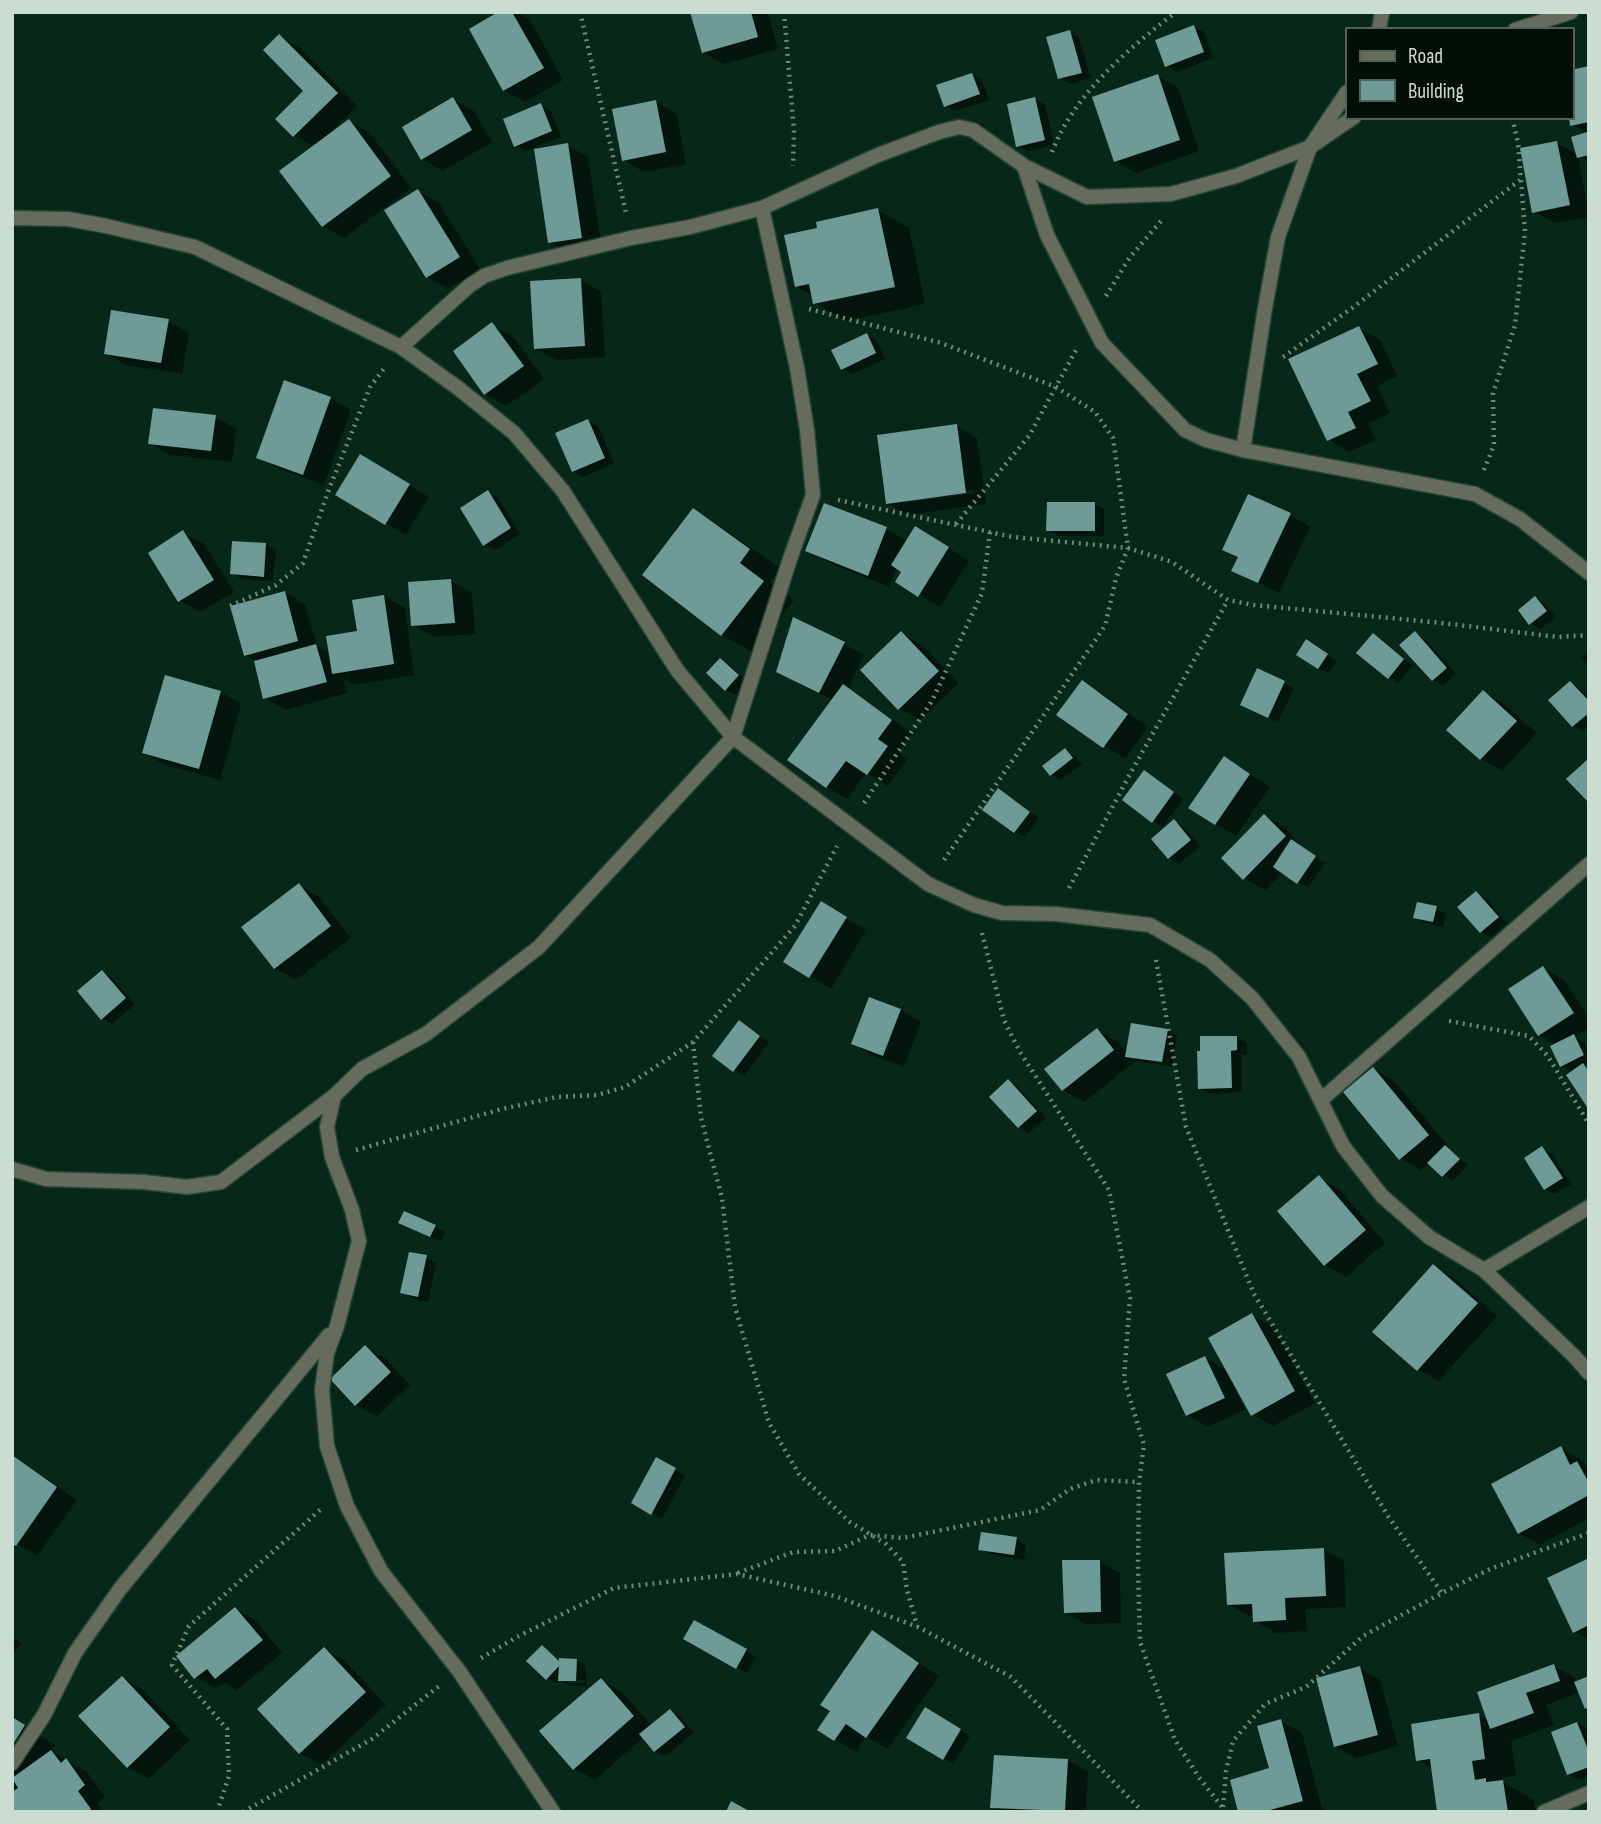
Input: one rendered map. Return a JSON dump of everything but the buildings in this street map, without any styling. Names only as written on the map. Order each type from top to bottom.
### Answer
[{"type":"street","points":[[1521,28],[1571,12]]},
{"type":"street","points":[[1243,450],[1278,237],[1310,147],[1346,93]]},
{"type":"street","points":[[401,347],[469,286],[484,276],[507,268],[631,238],[691,227],[762,208],[878,155],[959,127],[973,130],[1024,166],[1087,197],[1171,194],[1236,176],[1310,147],[1351,119]]},
{"type":"street","points":[[1024,166],[1047,235],[1102,344],[1185,430],[1206,440],[1243,450],[1475,494],[1520,519],[1589,573]]},
{"type":"street","points":[[12,1169],[46,1179],[144,1182],[187,1187],[221,1182],[334,1096],[362,1069],[426,1034],[539,947],[733,737],[813,495],[807,430],[762,208]]},
{"type":"street","points":[[12,218],[68,219],[195,247],[401,347],[458,388],[514,433],[563,491],[677,670],[733,737],[928,884],[974,905],[1002,913],[1056,914],[1150,925],[1209,960],[1252,998],[1299,1057],[1343,1146],[1382,1195],[1429,1237],[1484,1270],[1589,1373]]},
{"type":"street","points":[[1321,1100],[1589,864]]},
{"type":"street","points":[[334,1096],[327,1127],[331,1157],[352,1210],[359,1241],[337,1326],[327,1353],[322,1390],[327,1446],[347,1506],[381,1572],[458,1671],[553,1812]]},
{"type":"street","points":[[1484,1270],[1589,1207]]},
{"type":"street","points":[[12,1763],[44,1714],[75,1653],[120,1589],[337,1326]]},
{"type":"street","points":[[1544,1812],[1589,1793]]},
{"type":"path","points":[[580,12],[631,238]]},
{"type":"path","points":[[784,12],[794,131],[792,195]]},
{"type":"path","points":[[1043,175],[1059,133],[1100,79],[1119,57],[1176,12]]},
{"type":"path","points":[[1475,494],[1494,445],[1493,393],[1516,325],[1525,231],[1518,143],[1512,119]]},
{"type":"path","points":[[1254,378],[1352,308],[1521,179]]},
{"type":"path","points":[[956,524],[1029,436],[1130,257],[1189,189]]},
{"type":"path","points":[[783,303],[941,343],[1056,387],[1095,412],[1113,438],[1128,548],[1116,578],[1105,626],[928,884]]},
{"type":"path","points":[[230,606],[276,585],[303,563],[369,387],[401,347]]},
{"type":"path","points":[[813,495],[1013,537],[1128,548],[1171,562],[1228,600],[1254,605],[1430,621],[1558,637],[1589,635]]},
{"type":"path","points":[[331,1157],[502,1109],[557,1097],[597,1095],[625,1087],[693,1042],[795,926],[849,825],[932,701],[982,593],[990,532]]},
{"type":"path","points":[[1056,914],[1130,774],[1228,600]]},
{"type":"path","points":[[974,905],[1004,1020],[1020,1052],[1109,1191],[1130,1298],[1124,1379],[1144,1445],[1139,1482],[1140,1642],[1175,1740],[1224,1810]]},
{"type":"path","points":[[1150,925],[1186,1127],[1254,1294],[1388,1516],[1442,1593]]},
{"type":"path","points":[[1412,1019],[1460,1022],[1529,1036],[1547,1055],[1589,1124]]},
{"type":"path","points":[[693,1042],[701,1118],[722,1198],[735,1307],[769,1423],[799,1474],[849,1522],[886,1544],[903,1562],[907,1590],[918,1627]]},
{"type":"path","points":[[243,1812],[372,1739],[458,1671],[517,1637],[614,1588],[737,1574],[793,1552],[835,1551],[870,1535],[903,1538],[1040,1510],[1070,1489],[1096,1480],[1139,1482]]},
{"type":"path","points":[[217,1812],[229,1776],[227,1729],[172,1665],[180,1642],[189,1626],[342,1490]]},
{"type":"path","points":[[1224,1810],[1226,1771],[1233,1741],[1265,1704],[1306,1687],[1363,1636],[1442,1593],[1490,1569],[1589,1533]]},
{"type":"path","points":[[737,1574],[835,1596],[918,1627],[1011,1676],[1143,1812]]}]
